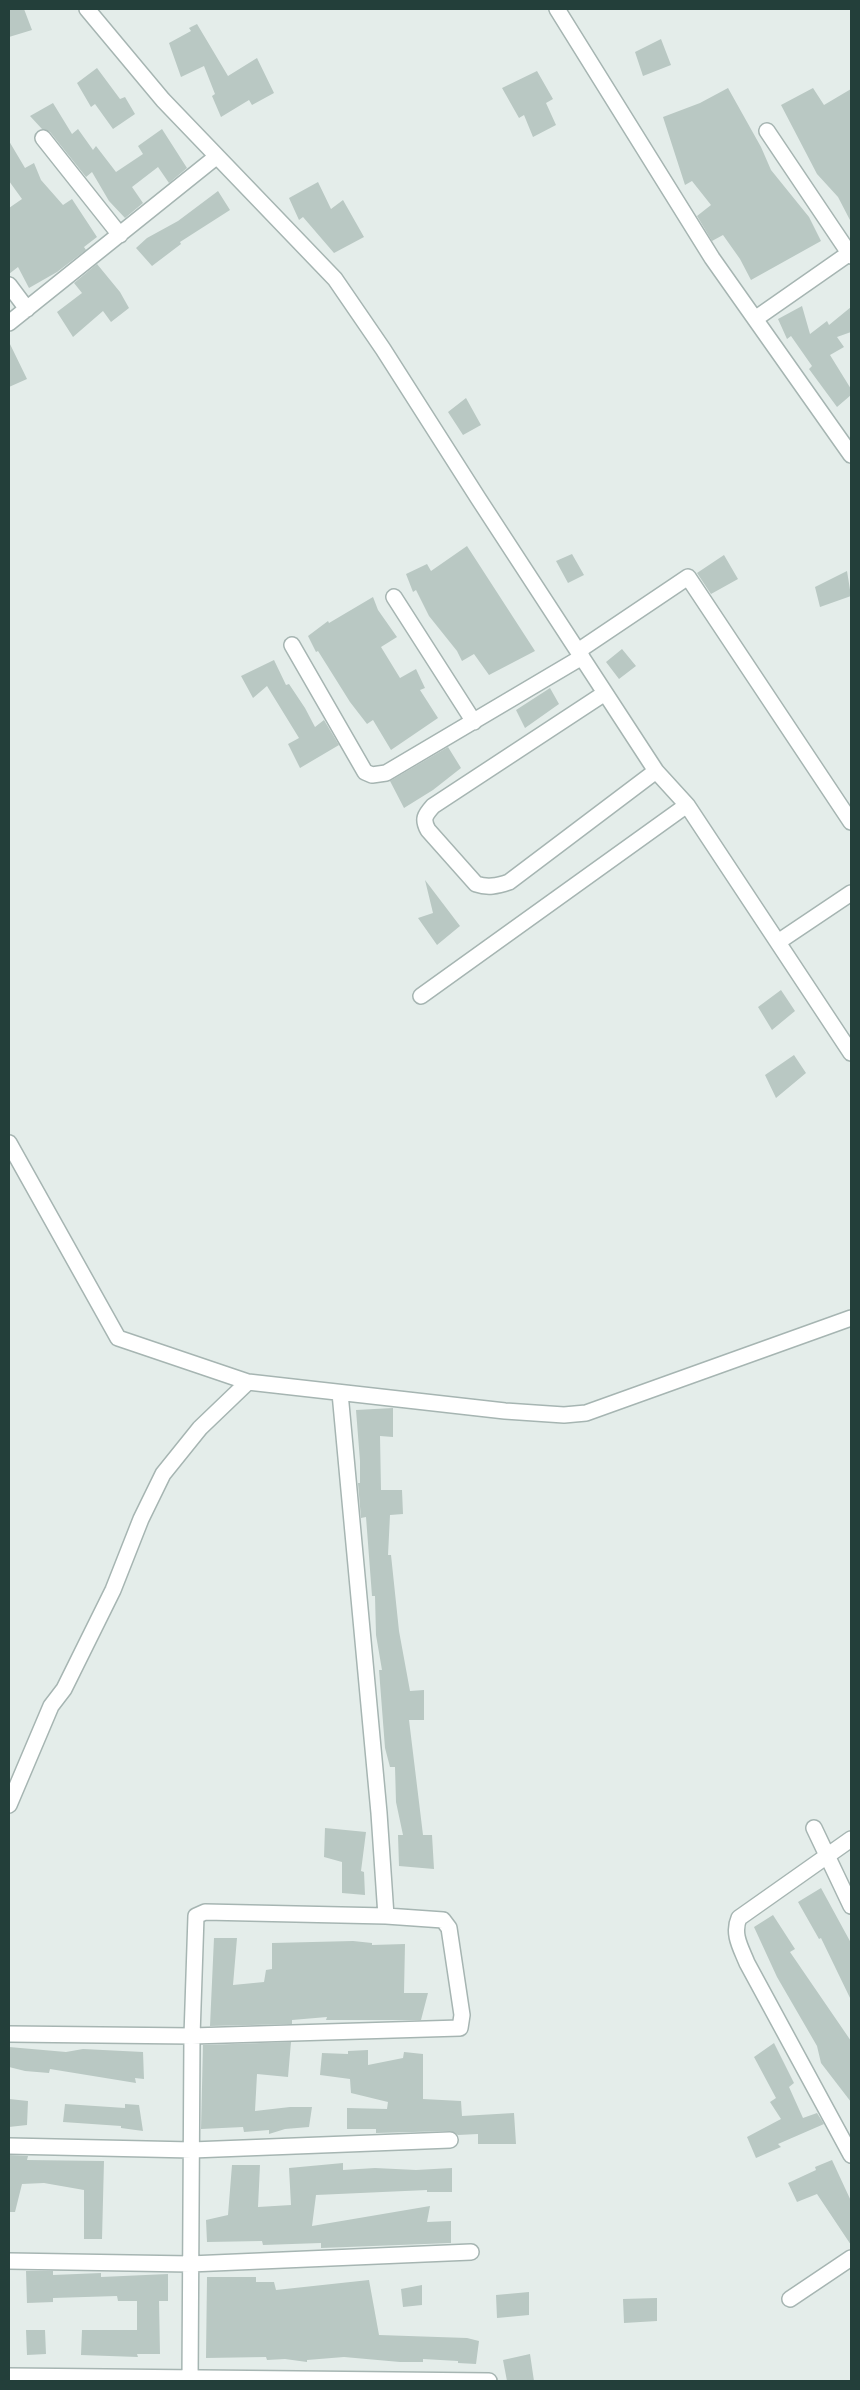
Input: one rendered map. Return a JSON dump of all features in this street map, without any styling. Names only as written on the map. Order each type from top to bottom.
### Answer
[{"type":"street","points":[[88,9],[163,100],[335,279],[383,349],[656,770],[686,805],[851,1053]]},
{"type":"street","points":[[558,9],[712,258],[851,455]]},
{"type":"street","points":[[755,319],[851,254],[767,132]]},
{"type":"street","points":[[43,138],[120,236]]},
{"type":"street","points":[[9,323],[120,236],[216,157]]},
{"type":"street","points":[[9,285],[27,309]]},
{"type":"street","points":[[292,645],[364,772],[372,775],[386,773],[474,722],[580,654],[688,577],[851,822]]},
{"type":"street","points":[[394,598],[474,722]]},
{"type":"street","points":[[606,693],[433,806],[424,816],[424,823],[428,830],[476,884],[498,886],[509,882],[656,770]]},
{"type":"street","points":[[421,996],[686,805]]},
{"type":"street","points":[[778,942],[851,893]]},
{"type":"street","points":[[9,1143],[27,1172],[118,1338],[248,1382],[505,1412],[564,1415],[586,1413],[851,1318]]},
{"type":"street","points":[[9,1805],[51,1706],[64,1689],[114,1590],[140,1519],[162,1474],[200,1428],[248,1382]]},
{"type":"street","points":[[340,1393],[379,1813],[386,1916]]},
{"type":"street","points":[[814,1828],[825,1856],[851,1906]]},
{"type":"street","points":[[851,1839],[738,1918],[736,1925],[737,1938],[747,1963],[851,2155]]},
{"type":"street","points":[[9,2034],[192,2036],[460,2028],[462,2015],[448,1928],[443,1920],[386,1916],[205,1912],[196,1916],[192,2036],[190,2380]]},
{"type":"street","points":[[9,2146],[192,2150],[450,2140]]},
{"type":"street","points":[[9,2261],[190,2264],[471,2252]]},
{"type":"street","points":[[790,2299],[851,2258]]},
{"type":"street","points":[[9,2376],[190,2380],[489,2381]]},
{"type":"building","points":[[9,9],[24,9],[32,30],[9,37]]},
{"type":"building","points":[[197,24],[228,76],[257,58],[274,93],[252,105],[249,100],[221,117],[212,96],[215,94],[204,66],[181,77],[169,43],[191,31],[189,28]]},
{"type":"building","points":[[661,39],[671,65],[643,76],[635,52]]},
{"type":"building","points":[[97,68],[120,99],[125,97],[135,114],[113,129],[95,104],[91,107],[77,83]]},
{"type":"building","points":[[537,71],[553,99],[546,103],[556,125],[533,137],[524,115],[519,118],[502,88]]},
{"type":"building","points":[[728,88],[761,147],[771,170],[809,217],[821,241],[751,280],[740,259],[723,235],[712,241],[697,216],[711,205],[692,181],[685,185],[663,117],[700,103]]},
{"type":"building","points":[[813,88],[824,105],[851,89],[851,222],[838,197],[817,174],[781,105]]},
{"type":"building","points":[[53,103],[72,134],[78,129],[93,150],[96,146],[116,172],[143,154],[138,146],[162,129],[187,168],[169,183],[158,167],[132,187],[143,203],[125,218],[109,201],[92,172],[86,177],[50,132],[42,129],[30,116]]},
{"type":"building","points":[[9,141],[25,168],[34,163],[41,180],[63,205],[72,199],[97,237],[84,247],[86,250],[57,272],[29,288],[18,267],[9,274],[9,208],[22,199],[9,181]]},
{"type":"building","points":[[318,182],[331,209],[343,200],[364,237],[334,253],[303,217],[299,220],[289,198]]},
{"type":"building","points":[[218,191],[230,210],[180,242],[181,244],[152,266],[136,248],[147,238],[178,221]]},
{"type":"building","points":[[97,264],[120,292],[129,308],[111,322],[103,311],[73,337],[57,312],[82,293],[74,283]]},
{"type":"building","points":[[802,306],[810,334],[827,321],[829,325],[851,307],[851,332],[837,337],[844,347],[830,355],[851,389],[851,395],[837,407],[809,369],[812,366],[791,336],[787,339],[778,319]]},
{"type":"building","points":[[9,342],[27,379],[9,387]]},
{"type":"building","points":[[466,398],[481,425],[463,435],[448,412]]},
{"type":"building","points":[[467,546],[535,651],[489,675],[474,654],[462,661],[457,651],[429,616],[416,590],[413,592],[406,574],[427,564],[431,571]]},
{"type":"building","points":[[572,554],[584,575],[568,583],[556,561]]},
{"type":"building","points":[[724,555],[738,579],[711,594],[697,573]]},
{"type":"building","points":[[847,571],[851,596],[820,607],[815,587]]},
{"type":"building","points":[[373,597],[378,610],[397,637],[381,647],[400,678],[416,669],[425,688],[420,690],[438,718],[391,750],[373,720],[367,724],[350,702],[318,651],[316,652],[308,636],[328,621],[329,623]]},
{"type":"building","points":[[622,649],[636,666],[619,679],[606,662]]},
{"type":"building","points":[[274,660],[286,685],[289,684],[315,727],[324,720],[339,745],[300,768],[288,744],[299,738],[267,686],[253,698],[241,676]]},
{"type":"building","points":[[550,688],[559,704],[525,728],[516,710]]},
{"type":"building","points":[[448,747],[461,768],[433,790],[404,808],[390,781]]},
{"type":"building","points":[[425,880],[460,926],[437,945],[418,918],[433,913]]},
{"type":"building","points":[[781,990],[795,1011],[772,1030],[758,1007]]},
{"type":"building","points":[[794,1055],[806,1073],[776,1098],[765,1075]]},
{"type":"building","points":[[393,1408],[393,1437],[380,1436],[381,1490],[402,1490],[403,1514],[390,1515],[388,1555],[391,1555],[399,1631],[410,1691],[424,1690],[424,1720],[409,1720],[423,1835],[432,1835],[434,1869],[399,1866],[398,1835],[403,1835],[396,1802],[395,1767],[390,1767],[385,1748],[379,1670],[382,1670],[376,1635],[375,1596],[372,1596],[366,1517],[361,1518],[358,1483],[360,1483],[360,1461],[356,1410]]},
{"type":"building","points":[[325,1828],[366,1832],[361,1871],[364,1872],[365,1895],[342,1893],[342,1862],[324,1857]]},
{"type":"building","points":[[821,1888],[851,1943],[851,2000],[821,1938],[819,1939],[798,1902]]},
{"type":"building","points":[[773,1915],[795,1949],[790,1952],[851,2041],[851,2102],[821,2063],[817,2046],[777,1977],[754,1927]]},
{"type":"building","points":[[214,1938],[237,1938],[233,1985],[264,1982],[266,1970],[272,1969],[272,1943],[353,1941],[372,1943],[372,1945],[405,1944],[404,1993],[428,1993],[421,2020],[326,2020],[327,2017],[292,2020],[292,2024],[210,2026]]},
{"type":"building","points":[[291,2042],[288,2077],[257,2074],[255,2111],[290,2107],[312,2107],[309,2127],[285,2129],[269,2134],[269,2130],[244,2132],[243,2127],[201,2129],[203,2045]]},
{"type":"building","points":[[774,2043],[794,2083],[789,2087],[803,2118],[817,2113],[824,2124],[778,2144],[781,2147],[756,2158],[747,2137],[781,2119],[770,2102],[776,2098],[754,2057]]},
{"type":"building","points":[[9,2047],[66,2052],[83,2049],[143,2052],[144,2079],[135,2078],[136,2083],[50,2069],[49,2073],[25,2071],[9,2067]]},
{"type":"building","points":[[368,2050],[368,2065],[403,2058],[404,2052],[423,2054],[423,2099],[461,2101],[462,2116],[514,2113],[516,2144],[478,2144],[478,2134],[458,2135],[450,2131],[376,2133],[376,2129],[347,2129],[347,2108],[387,2109],[388,2102],[351,2093],[350,2079],[320,2075],[322,2053],[348,2054],[348,2051]]},
{"type":"building","points":[[9,2099],[28,2101],[27,2125],[9,2127]]},
{"type":"building","points":[[65,2104],[125,2108],[125,2104],[139,2105],[143,2131],[121,2128],[121,2126],[63,2122]]},
{"type":"building","points":[[9,2155],[28,2156],[27,2160],[104,2161],[102,2239],[84,2239],[84,2190],[44,2183],[22,2184],[15,2212],[9,2212]]},
{"type":"building","points":[[832,2160],[851,2201],[851,2245],[817,2194],[797,2202],[788,2183],[816,2170],[815,2167]]},
{"type":"building","points":[[343,2163],[343,2170],[452,2168],[452,2192],[427,2192],[427,2190],[316,2195],[312,2226],[430,2206],[427,2222],[451,2221],[451,2243],[321,2248],[321,2243],[263,2245],[262,2241],[207,2242],[206,2220],[228,2215],[232,2165],[260,2165],[258,2207],[291,2205],[289,2168]]},
{"type":"building","points":[[26,2271],[53,2271],[53,2275],[101,2273],[101,2277],[168,2274],[168,2301],[159,2301],[160,2354],[137,2354],[138,2357],[81,2355],[82,2330],[137,2330],[137,2301],[118,2301],[117,2296],[53,2298],[53,2302],[27,2303]]},
{"type":"building","points":[[207,2277],[256,2277],[256,2282],[274,2282],[276,2290],[369,2280],[379,2335],[467,2338],[479,2341],[476,2364],[423,2359],[423,2362],[400,2362],[344,2357],[307,2360],[307,2362],[285,2359],[267,2360],[266,2357],[206,2358]]},
{"type":"building","points":[[422,2285],[422,2305],[403,2307],[401,2289]]},
{"type":"building","points":[[529,2292],[529,2315],[497,2318],[496,2295]]},
{"type":"building","points":[[657,2298],[657,2321],[624,2323],[623,2299]]},
{"type":"building","points":[[26,2330],[45,2330],[46,2354],[27,2355]]},
{"type":"building","points":[[530,2354],[534,2381],[507,2381],[503,2360]]}]
